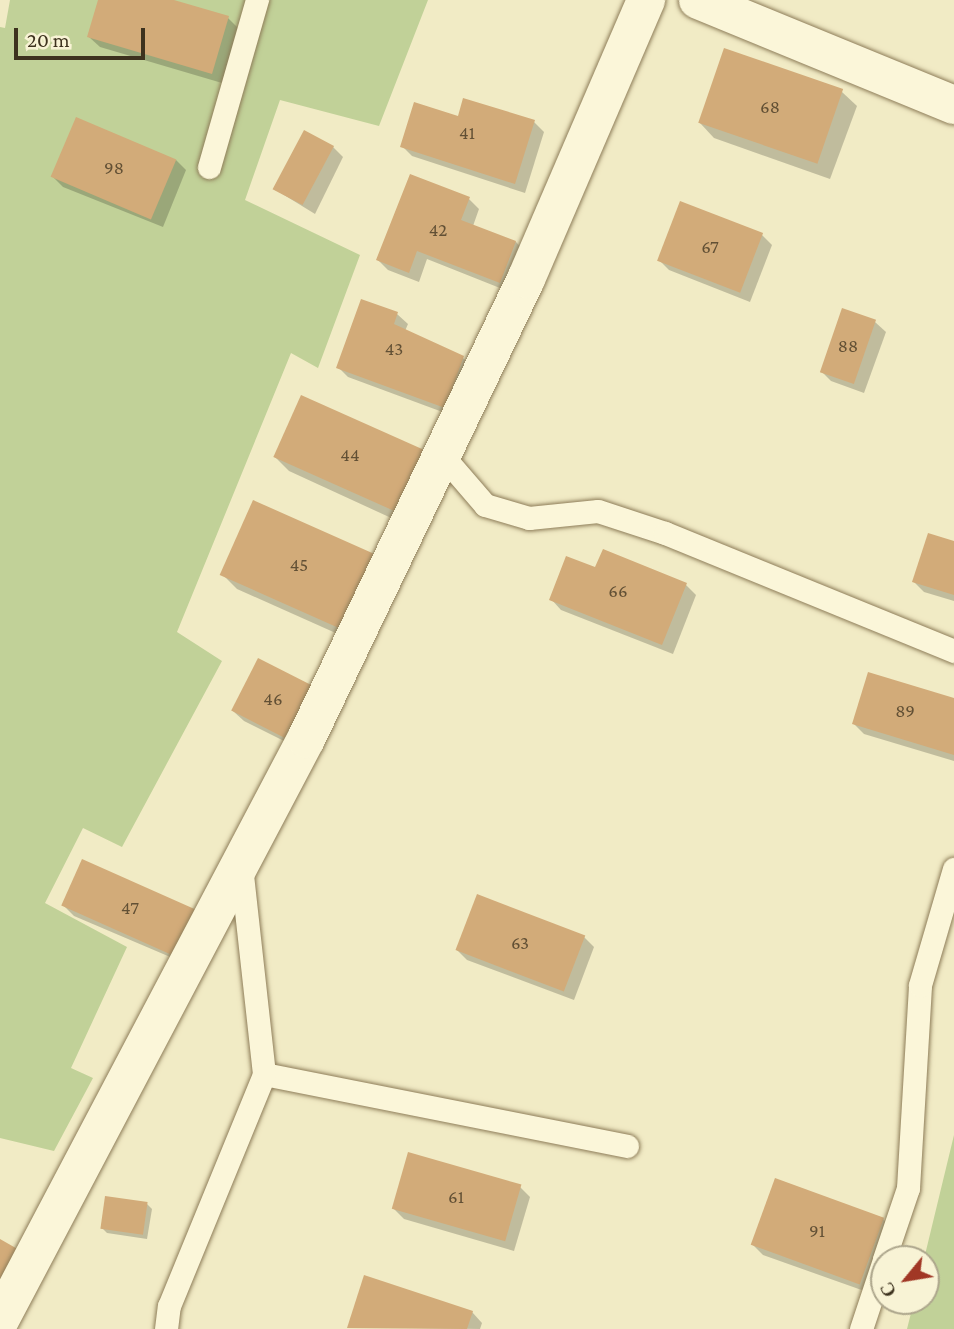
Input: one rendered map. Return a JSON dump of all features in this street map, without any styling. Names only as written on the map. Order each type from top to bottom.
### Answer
[{"type":"street","points":[[0,1320],[306,739],[526,279],[646,0]]},
{"type":"street","points":[[698,0],[954,105]]},
{"type":"lane","points":[[209,167],[257,0]]},
{"type":"lane","points":[[442,455],[485,505],[529,518],[598,511],[665,533],[954,651]]},
{"type":"lane","points":[[166,1329],[169,1306],[264,1074],[241,863]]},
{"type":"lane","points":[[889,1245],[908,1188],[920,985],[954,869]]},
{"type":"lane","points":[[264,1074],[627,1146]]},
{"type":"lane","points":[[861,1329],[870,1302]]},
{"type":"green space","points":[[10,0],[428,0],[379,126],[280,100],[245,200],[360,255],[318,368],[291,353],[177,632],[222,661],[122,847],[83,828],[45,903],[127,947],[71,1068],[93,1078],[54,1151],[0,1138],[0,27],[5,28]]},
{"type":"green space","points":[[954,1135],[954,1329],[907,1329],[910,1315],[940,1315],[940,1245],[927,1245]]},
{"type":"building","points":[[98,0],[174,0],[229,16],[212,74],[87,37]]},
{"type":"building","points":[[724,48],[843,89],[817,164],[698,123]]},
{"type":"building","points":[[463,98],[535,120],[515,184],[400,147],[414,102],[458,116]]},
{"type":"building","points":[[76,117],[176,160],[151,219],[51,177]]},
{"type":"building","points":[[304,130],[334,146],[303,205],[273,189]]},
{"type":"building","points":[[410,174],[470,197],[461,220],[516,241],[500,283],[417,251],[409,273],[376,260]]},
{"type":"building","points":[[680,201],[763,233],[740,293],[657,261]]},
{"type":"building","points":[[361,299],[398,312],[394,324],[464,356],[445,408],[336,368]]},
{"type":"building","points":[[842,308],[876,320],[854,384],[820,372]]},
{"type":"building","points":[[301,395],[427,451],[399,513],[273,457]]},
{"type":"building","points":[[253,500],[377,555],[344,630],[220,575]]},
{"type":"building","points":[[928,533],[954,541],[954,595],[912,582]]},
{"type":"building","points":[[603,549],[687,583],[662,645],[549,600],[566,556],[595,567]]},
{"type":"building","points":[[258,658],[314,687],[287,739],[231,711]]},
{"type":"building","points":[[868,672],[954,698],[954,755],[852,724]]},
{"type":"building","points":[[82,859],[199,911],[178,958],[61,906]]},
{"type":"building","points":[[477,894],[585,936],[564,992],[455,950]]},
{"type":"building","points":[[408,1152],[521,1185],[505,1241],[392,1209]]},
{"type":"building","points":[[775,1178],[884,1218],[874,1245],[870,1245],[870,1256],[860,1284],[751,1245]]},
{"type":"building","points":[[105,1196],[148,1202],[143,1235],[100,1229]]},
{"type":"building","points":[[0,1239],[21,1251],[0,1287]]},
{"type":"building","points":[[364,1275],[473,1311],[467,1329],[347,1328]]}]
